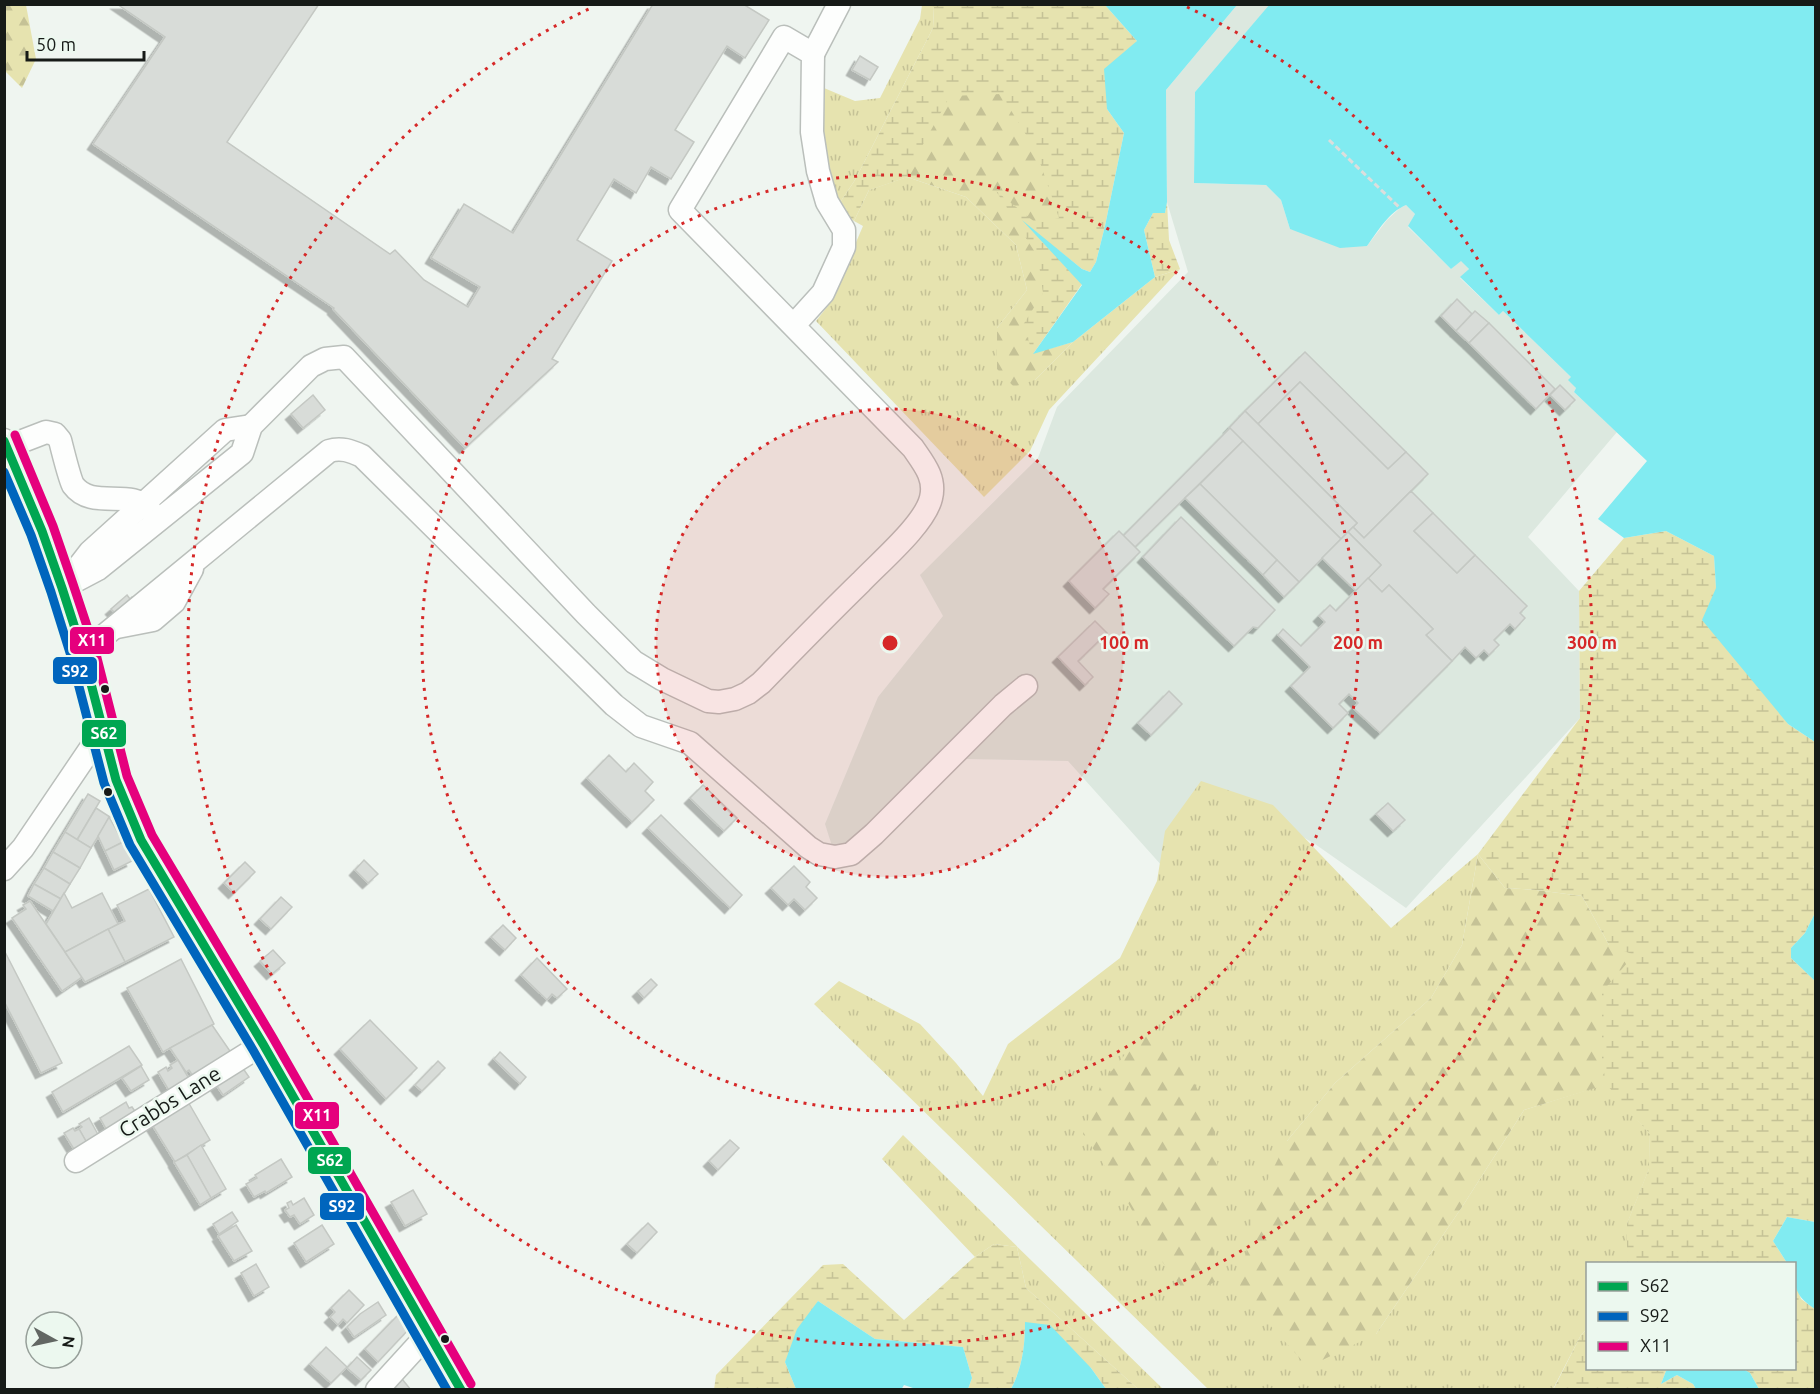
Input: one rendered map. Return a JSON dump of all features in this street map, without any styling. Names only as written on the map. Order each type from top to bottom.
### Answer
[{"type":"street","points":[[794,326],[823,292],[844,247],[844,230],[827,202],[818,171],[812,132],[813,54],[839,4]]},
{"type":"street","points":[[62,588],[98,569],[242,453],[251,426],[311,366],[325,358],[344,357],[634,662],[708,701],[719,702],[735,699],[748,693],[761,683],[904,538],[921,518],[931,500],[932,480],[913,448],[680,210],[784,37],[813,54]]},
{"type":"street","points":[[62,588],[90,552],[225,430],[251,426]]},
{"type":"street","points":[[159,520],[144,503],[116,497],[107,489],[94,485],[69,467],[56,434],[51,432],[6,443],[62,588],[83,653],[121,794],[141,840],[263,1044],[461,1389]]},
{"type":"street","points":[[83,653],[113,628],[153,620],[174,602],[197,559],[329,451],[336,448],[349,450],[362,456],[614,705],[640,726],[690,742],[808,847],[819,854],[836,857],[851,854],[867,841],[1003,705],[1026,686]]},
{"type":"street","points":[[4,869],[23,848],[103,730]]},
{"type":"street","name":"Crabbs Lane","points":[[76,1161],[263,1044]]},
{"type":"street","points":[[377,1389],[429,1333]]},
{"type":"path","points":[[1329,140],[1400,208]]},
{"type":"shaded area","points":[[1237,5],[1270,5],[1195,92],[1194,183],[1266,185],[1281,200],[1290,229],[1367,246],[1387,220],[1406,205],[1415,214],[1408,227],[1451,269],[1461,260],[1469,269],[1460,278],[1499,315],[1503,311],[1571,377],[1576,388],[1574,392],[1617,432],[1528,537],[1579,591],[1580,718],[1406,908],[1315,844],[1218,788],[1163,867],[1068,761],[966,759],[838,865],[825,824],[878,697],[943,616],[920,575],[1038,458],[1057,407],[1188,272],[1167,202],[1166,90]]},
{"type":"green space","points":[[4,5],[26,5],[36,59],[22,88],[5,71]]},
{"type":"green space","points":[[922,5],[934,6],[933,28],[855,180],[841,201],[841,210],[827,178],[821,138],[824,88],[855,101],[880,98],[920,19]]},
{"type":"green space","points":[[930,5],[1105,5],[1137,41],[1107,109],[1124,133],[1105,226],[1096,262],[1090,272],[1082,269],[1027,225],[1082,284],[1033,354],[1023,325],[1043,293],[1038,257],[996,191],[1036,223],[1059,218],[1036,151],[1001,94],[950,96],[907,177],[869,190],[854,221],[841,210],[841,201],[855,180],[933,28],[934,7]]},
{"type":"green space","points":[[956,11],[1072,132],[1056,256],[1033,353],[1073,342],[1035,380],[1014,387],[997,369],[997,328],[1027,290],[1016,245],[966,197],[907,177],[869,190]]},
{"type":"green space","points":[[907,177],[966,197],[1016,245],[1027,290],[997,328],[997,369],[1035,380],[1073,342],[1155,277],[1180,269],[1049,410],[1030,451],[984,497],[816,321],[830,303],[863,226],[854,221],[869,190]]},
{"type":"green space","points":[[1167,202],[1169,240],[1180,269],[1155,277],[1144,230],[1153,213],[1165,213]]},
{"type":"green space","points":[[1666,531],[1714,556],[1716,588],[1788,724],[1815,742],[1816,865],[1813,867],[1815,868],[1815,913],[1805,933],[1791,948],[1791,958],[1815,981],[1815,1222],[1787,1217],[1773,1241],[1786,1262],[1627,1262],[1627,1224],[1649,1169],[1650,1134],[1606,1084],[1602,1060],[1602,992],[1634,955],[1609,945],[1582,896],[1505,888],[1478,854],[1580,718],[1579,591],[1624,538]]},
{"type":"green space","points":[[1760,730],[1627,1262],[1627,1224],[1649,1169],[1650,1134],[1605,1085],[1524,1110],[1376,1334],[1308,1367],[1239,1291],[1255,1205],[1287,1141],[1335,1083],[1431,998],[1462,945],[1478,854],[1505,888],[1582,896],[1609,945]]},
{"type":"green space","points":[[1201,781],[1273,805],[1391,928],[1478,854],[1462,945],[1431,998],[1335,1083],[1287,1141],[1376,1334],[1524,1110],[1606,1084],[1650,1134],[1649,1169],[1627,1224],[1627,1262],[1586,1262],[1586,1330],[1581,1335],[1553,1389],[1208,1389],[814,1004],[839,981],[920,1024],[983,1096],[1008,1044],[1120,958],[1157,881],[1165,831]]},
{"type":"green space","points":[[1145,1030],[1180,1059],[1214,1118],[1222,1228],[1214,1245],[1215,1282],[1188,1295],[1154,1251],[1120,1188],[1083,1134],[1101,1084]]},
{"type":"green space","points":[[903,1135],[1163,1389],[1138,1389],[1026,1288],[1017,1247],[994,1244],[975,1257],[882,1159]]},
{"type":"green space","points":[[994,1244],[1017,1247],[1026,1288],[1138,1389],[1106,1389],[1091,1368],[1025,1323],[1022,1357],[1011,1389],[968,1389],[972,1378],[963,1347],[875,1339],[818,1301],[785,1362],[796,1389],[714,1390],[716,1375],[823,1265],[843,1264],[904,1320],[972,1259]]},
{"type":"green space","points":[[1796,1285],[1801,1299],[1815,1309],[1815,1389],[1759,1389],[1750,1373],[1745,1370],[1796,1370]]},
{"type":"green space","points":[[1586,1330],[1586,1370],[1668,1370],[1661,1384],[1677,1375],[1693,1384],[1696,1389],[1553,1390],[1581,1335]]},
{"type":"water","points":[[1270,4],[1815,5],[1815,742],[1788,724],[1702,620],[1716,588],[1714,556],[1666,531],[1624,538],[1598,519],[1647,461],[1574,392],[1576,388],[1568,380],[1571,377],[1503,311],[1499,315],[1460,277],[1469,269],[1461,261],[1451,269],[1408,226],[1415,214],[1406,205],[1389,217],[1367,246],[1340,248],[1290,229],[1281,200],[1266,185],[1194,183],[1195,92]]},
{"type":"water","points":[[1105,5],[1237,5],[1166,90],[1167,202],[1165,213],[1153,213],[1144,230],[1155,277],[1073,342],[1033,354],[1082,285],[1022,220],[1082,269],[1090,272],[1096,262],[1105,226],[1124,133],[1107,109],[1104,69],[1137,41]]},
{"type":"water","points":[[1815,913],[1815,981],[1791,958],[1791,948],[1805,933]]},
{"type":"water","points":[[1787,1217],[1815,1222],[1815,1309],[1803,1300],[1797,1290],[1796,1262],[1786,1262],[1773,1241]]},
{"type":"water","points":[[818,1301],[875,1339],[963,1347],[972,1378],[968,1389],[916,1389],[904,1385],[901,1390],[796,1389],[785,1362],[797,1329]]},
{"type":"water","points":[[1025,1322],[1050,1325],[1091,1368],[1106,1389],[1011,1389],[1022,1357]]},
{"type":"water","points":[[1745,1370],[1750,1373],[1759,1389],[1696,1389],[1693,1384],[1677,1375],[1661,1384],[1666,1371]]},
{"type":"building","points":[[117,4],[319,4],[227,142],[390,254],[395,250],[424,280],[468,307],[480,287],[431,258],[464,204],[513,233],[653,4],[743,4],[769,20],[745,58],[727,46],[675,130],[694,142],[671,179],[651,167],[636,193],[614,179],[577,240],[612,261],[552,359],[558,362],[465,448],[334,308],[93,144],[165,37]]},
{"type":"building","points":[[860,56],[878,67],[870,80],[852,70]]},
{"type":"building","points":[[1457,299],[1472,314],[1456,331],[1441,316]]},
{"type":"building","points":[[1475,311],[1489,323],[1469,343],[1456,331]]},
{"type":"building","points":[[1489,323],[1555,389],[1536,409],[1469,343]]},
{"type":"building","points":[[1305,352],[1406,452],[1388,469],[1300,382],[1258,424],[1245,411]]},
{"type":"building","points":[[1300,382],[1388,469],[1406,452],[1428,474],[1364,538],[1353,527],[1357,523],[1258,424]]},
{"type":"building","points":[[1560,385],[1575,400],[1565,410],[1550,395]]},
{"type":"building","points":[[313,395],[325,410],[303,428],[291,414]]},
{"type":"building","points":[[1245,411],[1357,523],[1341,539],[1229,428]]},
{"type":"building","points":[[1230,428],[1243,441],[1135,547],[1123,536]]},
{"type":"building","points":[[1243,441],[1341,539],[1299,582],[1200,484]]},
{"type":"building","points":[[1200,484],[1277,560],[1263,575],[1185,498]]},
{"type":"building","points":[[1411,491],[1433,513],[1414,531],[1457,573],[1475,555],[1527,606],[1520,613],[1525,618],[1515,629],[1510,624],[1494,640],[1499,645],[1489,655],[1484,650],[1476,658],[1465,647],[1452,661],[1426,635],[1433,629],[1389,585],[1382,592],[1368,578],[1381,565],[1348,532],[1353,527],[1364,538]]},
{"type":"building","points":[[1433,513],[1475,555],[1457,573],[1414,531]]},
{"type":"building","points":[[1181,517],[1275,610],[1258,628],[1253,627],[1234,646],[1143,557]]},
{"type":"building","points":[[1119,531],[1140,552],[1103,589],[1109,594],[1095,608],[1069,581]]},
{"type":"building","points":[[1348,532],[1381,565],[1356,591],[1322,558]]},
{"type":"building","points":[[1277,560],[1299,582],[1284,597],[1263,575]]},
{"type":"building","points":[[1368,578],[1382,592],[1389,585],[1433,629],[1426,635],[1452,661],[1380,733],[1353,708],[1358,703],[1349,694],[1339,704],[1348,713],[1333,728],[1291,686],[1310,667],[1278,635],[1283,629],[1301,646],[1325,622],[1319,616],[1330,605],[1336,611]]},
{"type":"building","points":[[127,595],[136,601],[116,614],[111,609]]},
{"type":"building","points":[[1095,621],[1107,633],[1078,661],[1093,677],[1085,685],[1058,657]]},
{"type":"building","points":[[1169,691],[1182,704],[1151,735],[1138,723]]},
{"type":"building","points":[[609,755],[626,772],[634,763],[653,782],[645,791],[654,800],[632,822],[587,778]]},
{"type":"building","points":[[703,785],[737,818],[724,831],[690,798]]},
{"type":"building","points":[[88,794],[100,801],[77,840],[65,832]]},
{"type":"building","points":[[1388,803],[1405,820],[1393,831],[1376,814]]},
{"type":"building","points":[[96,808],[110,817],[91,848],[77,840]]},
{"type":"building","points":[[661,815],[742,895],[730,908],[648,828]]},
{"type":"building","points":[[109,817],[123,842],[105,851],[98,836]]},
{"type":"building","points":[[65,832],[91,848],[80,868],[53,852]]},
{"type":"building","points":[[123,842],[132,861],[114,870],[105,851]]},
{"type":"building","points":[[53,852],[80,868],[70,884],[44,868]]},
{"type":"building","points":[[364,860],[378,874],[368,883],[355,870]]},
{"type":"building","points":[[245,862],[255,872],[234,893],[224,883]]},
{"type":"building","points":[[794,866],[810,882],[806,887],[817,898],[805,910],[794,899],[788,905],[771,888]]},
{"type":"building","points":[[44,868],[70,884],[61,899],[34,884]]},
{"type":"building","points":[[34,884],[61,899],[53,911],[28,896]]},
{"type":"building","points":[[149,889],[174,937],[125,962],[108,929],[125,921],[117,905]]},
{"type":"building","points":[[64,893],[72,908],[102,893],[118,924],[65,952],[46,924]]},
{"type":"building","points":[[281,897],[292,907],[271,929],[260,919]]},
{"type":"building","points":[[30,901],[82,977],[62,991],[12,918],[26,909],[23,905]]},
{"type":"building","points":[[503,925],[516,938],[505,950],[491,937]]},
{"type":"building","points":[[108,929],[125,962],[85,982],[65,952]]},
{"type":"building","points":[[4,950],[62,1063],[41,1073],[4,1001]]},
{"type":"building","points":[[273,950],[285,963],[272,974],[260,961]]},
{"type":"building","points":[[537,958],[567,989],[557,998],[552,994],[547,1000],[521,975]]},
{"type":"building","points":[[181,959],[214,1024],[163,1052],[127,988]]},
{"type":"building","points":[[651,979],[657,985],[644,998],[638,991]]},
{"type":"building","points":[[370,1020],[417,1068],[386,1099],[340,1049]]},
{"type":"building","points":[[212,1025],[232,1054],[195,1079],[189,1070],[186,1072],[170,1048]]},
{"type":"building","points":[[129,1046],[142,1065],[63,1112],[52,1092]]},
{"type":"building","points":[[500,1052],[526,1077],[520,1084],[494,1059]]},
{"type":"building","points":[[178,1060],[191,1082],[171,1094],[158,1072],[166,1067],[168,1071],[172,1068],[170,1065]]},
{"type":"building","points":[[438,1061],[445,1068],[422,1091],[415,1085]]},
{"type":"building","points":[[240,1064],[249,1077],[223,1095],[214,1082]]},
{"type":"building","points":[[141,1066],[149,1080],[131,1091],[122,1078]]},
{"type":"building","points":[[187,1100],[210,1140],[175,1162],[151,1123]]},
{"type":"building","points":[[126,1102],[139,1117],[109,1134],[100,1118]]},
{"type":"building","points":[[89,1118],[101,1140],[91,1150],[79,1129],[82,1127],[79,1124]]},
{"type":"building","points":[[73,1128],[75,1131],[79,1129],[91,1150],[77,1154],[64,1133]]},
{"type":"building","points":[[730,1140],[739,1148],[718,1170],[709,1161]]},
{"type":"building","points":[[201,1145],[226,1189],[211,1198],[187,1155]]},
{"type":"building","points":[[187,1155],[211,1198],[200,1205],[174,1162]]},
{"type":"building","points":[[281,1159],[292,1177],[266,1193],[265,1191],[254,1197],[246,1184],[257,1178],[255,1175]]},
{"type":"building","points":[[413,1190],[427,1214],[405,1226],[391,1202]]},
{"type":"building","points":[[304,1198],[314,1215],[300,1224],[294,1215],[290,1217],[285,1210],[289,1208],[287,1203],[291,1201],[293,1205]]},
{"type":"building","points":[[232,1212],[238,1221],[219,1234],[213,1224]]},
{"type":"building","points":[[648,1223],[657,1232],[637,1253],[627,1244]]},
{"type":"building","points":[[236,1225],[252,1251],[234,1261],[218,1236]]},
{"type":"building","points":[[322,1225],[334,1244],[306,1262],[294,1243]]},
{"type":"building","points":[[256,1264],[269,1287],[254,1296],[241,1273]]},
{"type":"building","points":[[349,1290],[364,1305],[347,1323],[343,1319],[338,1325],[330,1317],[335,1312],[331,1308]]},
{"type":"building","points":[[378,1302],[386,1315],[354,1337],[347,1327],[360,1314]]},
{"type":"building","points":[[398,1315],[409,1329],[378,1362],[365,1349]]},
{"type":"building","points":[[326,1347],[347,1367],[331,1383],[310,1364]]},
{"type":"building","points":[[357,1357],[371,1370],[361,1380],[347,1368]]},
{"type":"building","points":[[402,1379],[411,1390],[389,1390]]},
{"type":"transit line","name":"X11","points":[[15,435],[53,526],[73,584],[95,650],[127,776],[152,835],[273,1038],[471,1384]]},
{"type":"transit line","name":"S62","points":[[4,441],[42,531],[62,588],[83,653],[116,780],[141,840],[263,1044],[461,1390]]},
{"type":"transit line","name":"S92","points":[[4,472],[31,535],[51,592],[71,656],[104,783],[130,845],[253,1050],[447,1390]]}]
